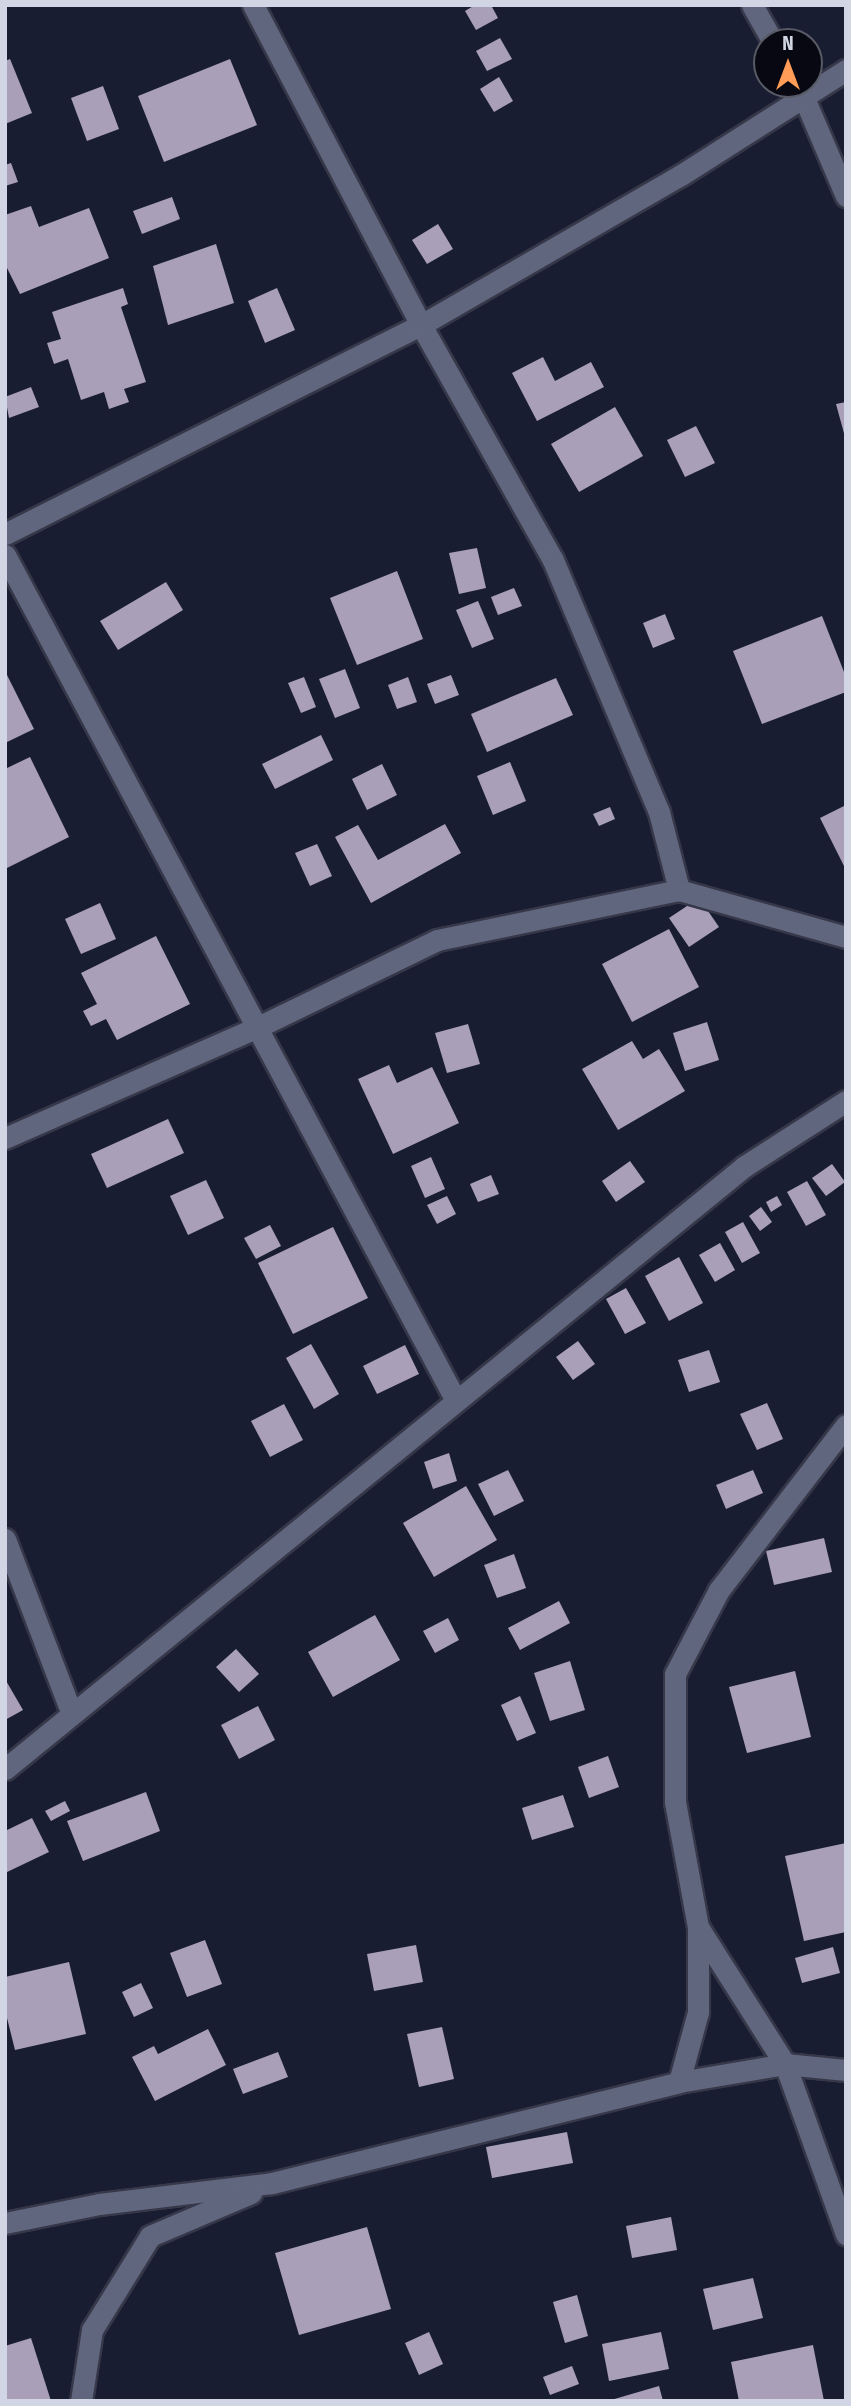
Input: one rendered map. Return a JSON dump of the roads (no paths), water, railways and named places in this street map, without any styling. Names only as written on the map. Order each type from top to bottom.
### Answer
[{"type":"street","points":[[253,5],[421,326],[553,560],[659,813],[679,890]]},
{"type":"street","points":[[752,5],[766,28]]},
{"type":"street","points":[[823,80],[846,70]]},
{"type":"street","points":[[5,534],[421,326],[681,175],[788,98]]},
{"type":"street","points":[[805,98],[846,196]]},
{"type":"street","points":[[5,555],[260,1026],[456,1399]]},
{"type":"street","points":[[5,1138],[260,1026],[438,940],[679,890],[846,937]]},
{"type":"street","points":[[5,1769],[71,1712],[745,1166],[846,1101]]},
{"type":"street","points":[[679,2082],[698,2012],[698,1927],[675,1802],[675,1674],[719,1590],[846,1425]]},
{"type":"street","points":[[5,1539],[71,1712]]},
{"type":"street","points":[[698,1927],[785,2064],[846,2234]]},
{"type":"street","points":[[5,2223],[99,2204],[272,2183],[679,2082],[785,2064],[846,2070]]},
{"type":"street","points":[[81,2401],[92,2330],[150,2236],[272,2183]]}]
